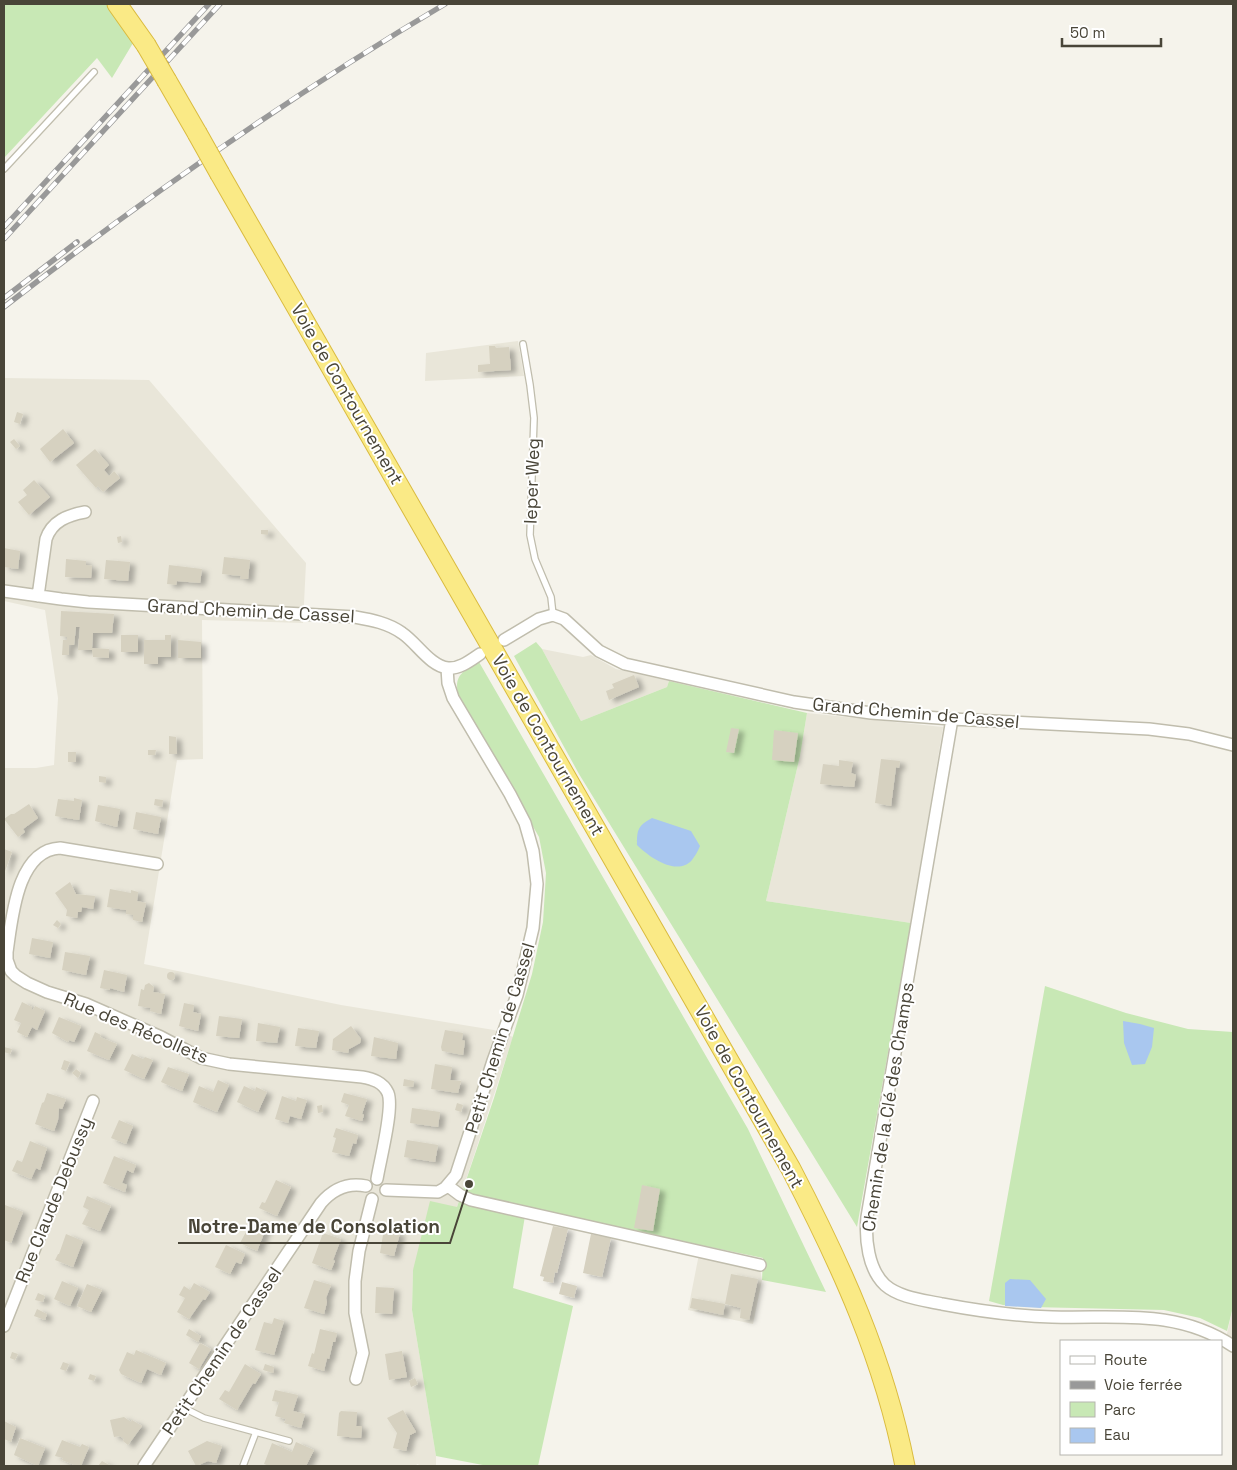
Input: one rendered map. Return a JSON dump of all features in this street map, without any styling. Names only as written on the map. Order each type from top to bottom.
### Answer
[{"type":"highway","name":"Voie de Contournement","points":[[117,4],[146,45],[167,81],[791,1169],[839,1265],[861,1315],[890,1400],[904,1466]]},
{"type":"highway","name":"Voie de Contournement","points":[[128,4],[146,45]]},
{"type":"street","points":[[38,596],[46,539],[50,530],[67,516],[85,512]]},
{"type":"street","name":"Grand Chemin de Cassel","points":[[4,590],[88,602],[294,612],[360,618],[386,624],[394,628],[409,638],[435,662],[447,668]]},
{"type":"street","points":[[504,640],[539,619],[553,615]]},
{"type":"street","name":"Grand Chemin de Cassel","points":[[553,615],[564,620],[591,645],[606,655],[635,667],[763,696],[826,708],[952,719],[1150,728],[1189,734],[1233,745]]},
{"type":"street","points":[[447,668],[459,666],[480,654]]},
{"type":"street","name":"Petit Chemin de Cassel","points":[[447,668],[447,677],[453,698],[525,823],[533,851],[537,884],[533,928],[517,995],[493,1061],[457,1172],[448,1186]]},
{"type":"street","name":"Chemin de la Clé des Champs","points":[[952,719],[868,1211],[867,1242],[877,1273],[881,1280],[891,1289],[912,1298],[931,1302],[1019,1316],[1134,1318],[1177,1322],[1204,1330],[1233,1346]]},
{"type":"street","name":"Rue des Récollets","points":[[157,864],[60,848],[48,850],[36,857],[27,868],[16,902],[7,952],[8,966],[21,980],[86,1004],[153,1033],[200,1058],[229,1064],[355,1076],[376,1080],[388,1092],[390,1106],[377,1179]]},
{"type":"street","name":"Rue Claude Debussy","points":[[4,1326],[93,1102]]},
{"type":"street","points":[[377,1179],[384,1183],[386,1190],[384,1196],[380,1199],[372,1199],[366,1194],[366,1186],[370,1180],[377,1179]]},
{"type":"street","name":"Petit Chemin de Cassel","points":[[144,1466],[321,1202],[345,1186],[352,1184],[366,1186]]},
{"type":"street","points":[[386,1190],[434,1193],[448,1186],[456,1193],[472,1200],[760,1265]]},
{"type":"street","points":[[356,1379],[363,1353],[356,1313],[354,1281],[359,1251],[372,1199]]},
{"type":"lane","points":[[4,169],[94,72]]},
{"type":"lane","name":"Ieper Weg","points":[[522,344],[534,418],[530,535],[535,559],[551,597],[554,609],[553,615]]},
{"type":"lane","points":[[184,1408],[204,1418],[289,1441]]},
{"type":"lane","points":[[243,1466],[256,1432]]},
{"type":"shaded area","points":[[518,341],[524,376],[425,381],[426,353]]},
{"type":"shaded area","points":[[4,378],[149,380],[306,563],[303,623],[202,620],[203,759],[177,760],[144,964],[341,1005],[494,1030],[513,1037],[457,1207],[413,1270],[412,1310],[436,1456],[436,1466],[417,1464],[416,1466],[4,1466],[4,768],[36,768],[54,765],[58,698],[45,610],[4,601]]},
{"type":"shaded area","points":[[542,649],[583,657],[591,655],[616,669],[669,681],[667,687],[581,721]]},
{"type":"shaded area","points":[[807,713],[943,727],[911,923],[766,901],[800,756]]},
{"type":"shaded area","points":[[699,1254],[760,1268],[762,1280],[753,1324],[688,1310]]},
{"type":"shaded area","points":[[1233,1307],[1233,1353],[1224,1347]]},
{"type":"green space","points":[[4,4],[108,4],[133,43],[112,78],[97,58],[4,158]]},
{"type":"green space","points":[[536,642],[542,649],[581,721],[667,687],[669,681],[807,713],[800,756],[766,901],[911,923],[857,1227],[579,774],[514,656]]},
{"type":"green space","points":[[479,662],[748,1129],[826,1292],[762,1280],[763,1258],[628,1230],[525,1216],[513,1288],[573,1306],[538,1466],[488,1466],[436,1456],[412,1310],[413,1270],[430,1201],[457,1207],[494,1098],[532,974],[543,922],[546,873],[539,837],[458,695],[457,682],[461,674]]},
{"type":"green space","points":[[1045,986],[1126,1013],[1188,1029],[1233,1032],[1233,1307],[1227,1331],[1200,1318],[1164,1310],[1031,1307],[1003,1305],[989,1301]]},
{"type":"water","points":[[652,818],[691,831],[700,846],[692,860],[686,865],[679,867],[663,863],[656,860],[637,845],[639,828]]},
{"type":"water","points":[[1123,1021],[1154,1028],[1152,1047],[1145,1064],[1132,1065],[1124,1043]]},
{"type":"water","points":[[1010,1279],[1030,1280],[1046,1299],[1041,1308],[1005,1306],[1005,1283]]},
{"type":"building","points":[[489,346],[495,346],[496,348],[509,347],[511,370],[478,372],[478,365],[490,364]]},
{"type":"building","points":[[17,412],[23,414],[20,424],[14,422]]},
{"type":"building","points":[[63,429],[74,443],[50,462],[40,449]]},
{"type":"building","points":[[14,439],[20,446],[16,449],[10,442]]},
{"type":"building","points":[[95,449],[109,465],[104,470],[109,476],[114,471],[120,478],[103,492],[98,486],[96,488],[76,465]]},
{"type":"building","points":[[34,480],[50,497],[29,515],[18,502],[27,495],[23,490]]},
{"type":"building","points":[[261,530],[268,530],[268,535],[261,534]]},
{"type":"building","points":[[121,536],[122,542],[118,543],[117,537]]},
{"type":"building","points":[[4,548],[20,551],[18,569],[4,567]]},
{"type":"building","points":[[224,557],[250,560],[248,579],[240,579],[241,576],[222,574]]},
{"type":"building","points":[[66,559],[86,561],[86,565],[92,566],[91,578],[65,577]]},
{"type":"building","points":[[106,560],[130,562],[128,581],[104,579]]},
{"type":"building","points":[[169,565],[202,569],[200,583],[177,581],[176,585],[167,584]]},
{"type":"building","points":[[61,611],[114,614],[112,633],[93,633],[92,648],[109,649],[109,658],[93,657],[92,650],[78,650],[80,627],[76,627],[74,645],[69,645],[69,655],[62,655],[63,640],[67,640],[67,637],[60,636]]},
{"type":"building","points":[[121,635],[138,635],[138,652],[121,652]]},
{"type":"building","points":[[165,635],[171,635],[171,657],[158,657],[158,664],[144,664],[144,640],[165,640]]},
{"type":"building","points":[[178,640],[201,642],[201,658],[178,658]]},
{"type":"building","points":[[634,675],[639,687],[609,700],[606,691],[614,688],[612,684]]},
{"type":"building","points":[[731,728],[739,729],[734,753],[726,752]]},
{"type":"building","points":[[774,730],[798,733],[794,762],[772,760]]},
{"type":"building","points":[[169,736],[176,737],[177,754],[169,754]]},
{"type":"building","points":[[148,750],[156,750],[155,755],[148,755]]},
{"type":"building","points":[[68,752],[76,752],[76,762],[68,762]]},
{"type":"building","points":[[881,759],[900,761],[899,768],[896,767],[891,806],[875,803]]},
{"type":"building","points":[[839,760],[853,762],[851,773],[856,775],[854,787],[820,784],[823,764],[839,766]]},
{"type":"building","points":[[99,776],[106,777],[106,783],[99,782]]},
{"type":"building","points":[[74,798],[82,800],[79,820],[55,816],[58,799],[74,801]]},
{"type":"building","points":[[155,799],[163,800],[162,807],[154,805]]},
{"type":"building","points":[[29,804],[38,818],[23,829],[25,832],[18,837],[4,819]]},
{"type":"building","points":[[98,805],[120,809],[117,827],[95,821]]},
{"type":"building","points":[[136,812],[161,817],[158,834],[133,829]]},
{"type":"building","points":[[4,849],[12,852],[4,874]]},
{"type":"building","points":[[70,882],[76,894],[95,896],[93,909],[82,907],[81,912],[78,912],[77,918],[66,916],[67,910],[55,893]]},
{"type":"building","points":[[110,889],[131,893],[131,890],[138,892],[137,901],[146,903],[142,922],[133,920],[133,915],[126,914],[126,910],[107,907]]},
{"type":"building","points":[[57,920],[61,924],[58,928],[53,925]]},
{"type":"building","points":[[32,938],[53,942],[50,958],[29,954]]},
{"type":"building","points":[[65,952],[90,956],[86,975],[62,970]]},
{"type":"building","points":[[104,970],[127,975],[124,992],[110,988],[110,990],[100,988]]},
{"type":"building","points":[[171,972],[175,976],[171,980],[167,976]]},
{"type":"building","points":[[149,983],[154,987],[153,992],[165,994],[161,1014],[150,1011],[151,1008],[138,1006],[141,989],[144,990],[145,985]]},
{"type":"building","points":[[22,1002],[32,1007],[31,1009],[33,1010],[35,1006],[45,1011],[37,1030],[32,1027],[27,1037],[17,1032],[21,1023],[14,1020]]},
{"type":"building","points":[[184,1003],[194,1005],[193,1012],[201,1014],[198,1031],[179,1026]]},
{"type":"building","points":[[219,1016],[242,1019],[239,1038],[216,1036]]},
{"type":"building","points":[[59,1017],[81,1026],[74,1042],[69,1040],[68,1042],[52,1033]]},
{"type":"building","points":[[258,1023],[280,1027],[277,1043],[256,1041]]},
{"type":"building","points":[[351,1026],[361,1039],[360,1043],[349,1049],[348,1053],[332,1050],[333,1039]]},
{"type":"building","points":[[298,1028],[319,1031],[316,1048],[295,1046]]},
{"type":"building","points":[[445,1030],[463,1033],[462,1040],[465,1041],[463,1055],[442,1051],[441,1047]]},
{"type":"building","points":[[95,1032],[101,1035],[100,1037],[117,1044],[109,1060],[87,1051]]},
{"type":"building","points":[[374,1037],[398,1043],[396,1059],[371,1056]]},
{"type":"building","points":[[4,1047],[12,1049],[10,1054],[4,1052]]},
{"type":"building","points":[[132,1054],[143,1059],[145,1057],[153,1060],[144,1079],[124,1070]]},
{"type":"building","points":[[64,1060],[70,1062],[66,1071],[61,1069]]},
{"type":"building","points":[[435,1064],[452,1067],[450,1080],[461,1081],[458,1093],[431,1089]]},
{"type":"building","points":[[168,1067],[189,1074],[182,1091],[161,1082]]},
{"type":"building","points":[[76,1069],[81,1073],[78,1078],[72,1073]]},
{"type":"building","points":[[404,1079],[414,1081],[413,1087],[403,1086]]},
{"type":"building","points":[[218,1080],[229,1085],[217,1112],[193,1102],[199,1086],[213,1092]]},
{"type":"building","points":[[244,1086],[255,1091],[256,1087],[267,1092],[258,1112],[237,1102]]},
{"type":"building","points":[[47,1093],[66,1099],[62,1109],[59,1108],[58,1120],[54,1131],[35,1124]]},
{"type":"building","points":[[344,1093],[367,1099],[362,1114],[364,1115],[362,1121],[345,1116],[349,1105],[341,1102]]},
{"type":"building","points":[[282,1096],[296,1101],[297,1097],[307,1100],[301,1119],[290,1116],[288,1123],[275,1119]]},
{"type":"building","points":[[457,1103],[463,1105],[461,1112],[455,1110]]},
{"type":"building","points":[[322,1105],[323,1112],[318,1113],[317,1106]]},
{"type":"building","points":[[412,1108],[440,1112],[438,1127],[410,1123]]},
{"type":"building","points":[[119,1120],[133,1126],[126,1144],[111,1138]]},
{"type":"building","points":[[336,1128],[358,1135],[356,1144],[353,1143],[349,1156],[332,1152],[336,1138],[333,1137]]},
{"type":"building","points":[[407,1140],[438,1145],[435,1162],[404,1157]]},
{"type":"building","points":[[30,1141],[47,1148],[40,1170],[36,1168],[31,1179],[12,1171],[17,1160],[22,1162]]},
{"type":"building","points":[[114,1156],[136,1165],[133,1173],[127,1170],[122,1183],[127,1185],[125,1192],[103,1183]]},
{"type":"building","points":[[276,1180],[291,1187],[277,1216],[259,1208],[262,1202],[265,1203]]},
{"type":"building","points":[[642,1185],[660,1189],[653,1231],[634,1228]]},
{"type":"building","points":[[87,1196],[111,1206],[100,1231],[82,1224],[89,1210],[83,1207]]},
{"type":"building","points":[[5,1205],[23,1212],[11,1243],[4,1240]]},
{"type":"building","points":[[253,1219],[267,1226],[257,1251],[240,1243]]},
{"type":"building","points":[[553,1226],[568,1229],[553,1283],[543,1281],[544,1277],[540,1276]]},
{"type":"building","points":[[384,1229],[400,1233],[394,1256],[380,1253]]},
{"type":"building","points":[[323,1233],[341,1239],[331,1270],[312,1263]]},
{"type":"building","points":[[66,1234],[83,1241],[73,1267],[55,1260]]},
{"type":"building","points":[[591,1234],[611,1238],[602,1277],[583,1273]]},
{"type":"building","points":[[226,1245],[245,1254],[241,1264],[236,1262],[230,1274],[215,1267]]},
{"type":"building","points":[[731,1274],[758,1279],[749,1320],[740,1318],[741,1308],[725,1304]]},
{"type":"building","points":[[314,1280],[331,1285],[326,1298],[324,1314],[304,1308]]},
{"type":"building","points":[[62,1281],[78,1288],[70,1306],[54,1299]]},
{"type":"building","points":[[562,1282],[577,1286],[574,1298],[559,1294]]},
{"type":"building","points":[[194,1283],[210,1292],[189,1319],[177,1312],[185,1298],[179,1295],[184,1286],[190,1290]]},
{"type":"building","points":[[87,1284],[102,1290],[91,1312],[77,1306]]},
{"type":"building","points":[[376,1287],[394,1288],[392,1314],[375,1313]]},
{"type":"building","points":[[38,1293],[45,1296],[43,1302],[35,1300]]},
{"type":"building","points":[[692,1298],[725,1304],[723,1315],[690,1308]]},
{"type":"building","points":[[37,1309],[47,1314],[45,1320],[34,1316]]},
{"type":"building","points":[[274,1318],[284,1321],[274,1355],[255,1350],[264,1322],[272,1324]]},
{"type":"building","points":[[189,1329],[201,1336],[198,1342],[186,1335]]},
{"type":"building","points":[[320,1329],[337,1333],[324,1371],[308,1366],[312,1353],[314,1354]]},
{"type":"building","points":[[200,1343],[211,1349],[199,1369],[189,1363]]},
{"type":"building","points":[[136,1350],[166,1363],[161,1375],[147,1369],[141,1383],[121,1374],[119,1370],[127,1352],[134,1355]]},
{"type":"building","points":[[402,1351],[407,1377],[389,1380],[385,1354]]},
{"type":"building","points":[[12,1352],[18,1354],[15,1360],[10,1358]]},
{"type":"building","points":[[63,1362],[69,1364],[66,1371],[60,1369]]},
{"type":"building","points":[[245,1364],[261,1374],[255,1384],[253,1383],[237,1410],[219,1399],[225,1390],[229,1392]]},
{"type":"building","points":[[265,1364],[274,1367],[273,1373],[263,1370]]},
{"type":"building","points":[[90,1374],[96,1376],[94,1381],[88,1379]]},
{"type":"building","points":[[415,1378],[418,1384],[411,1387],[409,1381]]},
{"type":"building","points":[[275,1390],[298,1395],[293,1411],[305,1414],[301,1428],[284,1423],[286,1419],[275,1416],[279,1402],[272,1401]]},
{"type":"building","points":[[403,1410],[416,1432],[410,1435],[406,1451],[393,1448],[397,1433],[387,1418]]},
{"type":"building","points":[[341,1411],[357,1412],[356,1426],[362,1426],[361,1438],[337,1436],[339,1413]]},
{"type":"building","points":[[124,1417],[142,1426],[128,1445],[120,1436],[114,1437],[110,1420]]},
{"type":"building","points":[[4,1421],[16,1427],[11,1442],[4,1439]]},
{"type":"building","points":[[20,1438],[45,1448],[38,1466],[14,1455]]},
{"type":"building","points":[[62,1440],[80,1447],[82,1444],[89,1447],[81,1466],[55,1456]]},
{"type":"building","points":[[207,1441],[222,1446],[216,1463],[208,1461],[196,1466],[188,1451]]},
{"type":"building","points":[[296,1442],[314,1450],[306,1466],[269,1466],[264,1464],[272,1443],[292,1452]]},
{"type":"building","points":[[102,1461],[111,1466],[98,1466]]},
{"type":"railway","points":[[4,227],[209,4]]},
{"type":"railway","points":[[4,239],[220,4]]},
{"type":"railway","points":[[4,307],[111,226],[275,111],[445,4]]},
{"type":"railway","points":[[4,298],[77,242]]},
{"type":"place","name":"Notre-Dame de Consolation","points":[[469,1184]]}]
